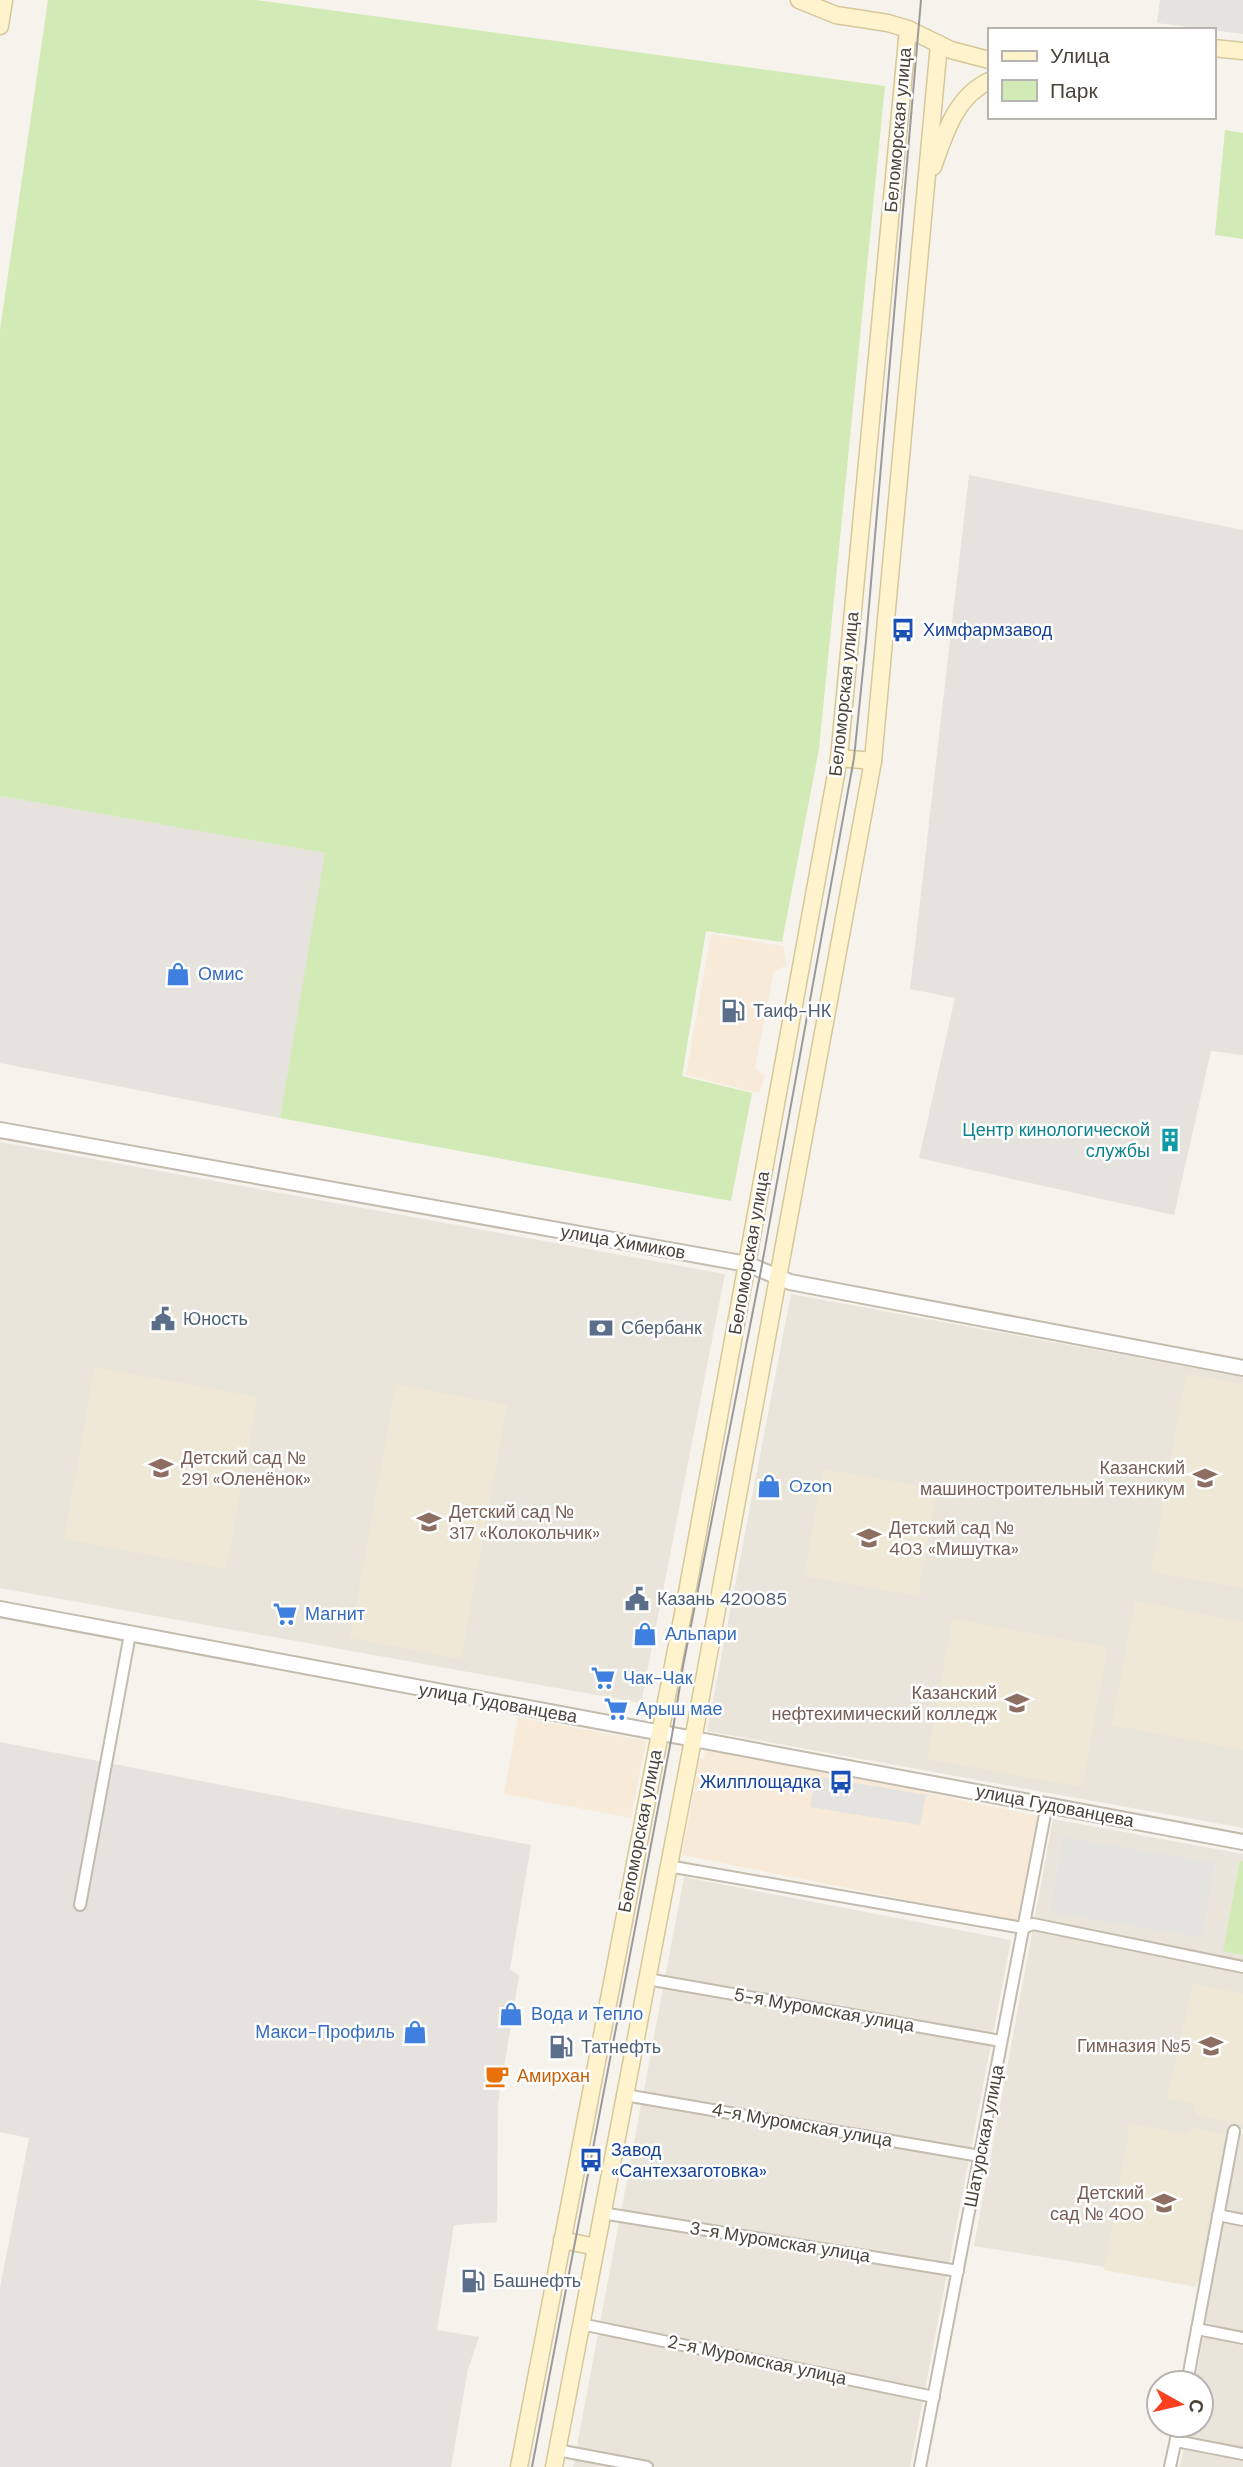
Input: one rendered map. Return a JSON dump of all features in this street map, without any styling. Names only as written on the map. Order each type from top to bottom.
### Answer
[{"type":"main road","points":[[0,26],[4,0]]},
{"type":"main road","points":[[799,0],[836,15],[908,29],[964,55],[988,60]]},
{"type":"main road","name":"Беломорская улица","points":[[519,2467],[686,1598],[839,758],[908,29]]},
{"type":"main road","name":"Беломорская улица","points":[[554,2467],[873,761],[939,44]]},
{"type":"main road","points":[[1215,48],[1243,51]]},
{"type":"main road","points":[[924,192],[951,119],[971,91],[988,82]]},
{"type":"main road","points":[[839,758],[873,761]]},
{"type":"main road","points":[[562,2240],[596,2247]]},
{"type":"street","name":"улица Химиков","points":[[0,1130],[747,1264],[778,1278],[1243,1368]]},
{"type":"street","name":"улица Гудованцева","points":[[0,1609],[1243,1842]]},
{"type":"street","points":[[80,1905],[130,1634]]},
{"type":"street","name":"Шатурская улица","points":[[920,2467],[1046,1804]]},
{"type":"street","points":[[668,1866],[1023,1928],[1033,1924],[1243,1967]]},
{"type":"street","name":"5-я Муромская улица","points":[[647,1979],[1001,2041]]},
{"type":"street","name":"4-я Муромская улица","points":[[625,2095],[979,2155]]},
{"type":"street","points":[[1190,2369],[1234,2131]]},
{"type":"street","name":"3-я Муромская улица","points":[[602,2213],[958,2271]]},
{"type":"street","points":[[1218,2216],[1243,2220]]},
{"type":"street","name":"2-я Муромская улица","points":[[581,2324],[934,2397]]},
{"type":"street","points":[[1197,2329],[1243,2338]]},
{"type":"street","points":[[1170,2467],[1176,2441],[1243,2454]]},
{"type":"street","points":[[557,2450],[647,2467]]},
{"type":"shaded area","points":[[1160,0],[1243,0],[1243,34],[1215,30],[1215,28],[1157,23]]},
{"type":"shaded area","points":[[969,475],[1243,530],[1243,1055],[1211,1051],[1174,1215],[919,1158],[955,998],[910,989]]},
{"type":"shaded area","points":[[0,796],[326,853],[280,1118],[0,1063]]},
{"type":"shaded area","points":[[711,934],[783,946],[787,965],[774,971],[755,1068],[765,1076],[759,1093],[686,1075]]},
{"type":"shaded area","points":[[0,1142],[725,1274],[641,1703],[0,1588]]},
{"type":"shaded area","points":[[791,1294],[1243,1377],[1243,1828],[707,1731]]},
{"type":"shaded area","name":"Детский сад № 291 «Оленёнок»","points":[[95,1367],[258,1397],[226,1569],[64,1539]]},
{"type":"shaded area","name":"Казанский машиностроительный техникум","points":[[1186,1374],[1243,1384],[1243,1588],[1151,1572]]},
{"type":"shaded area","name":"Детский сад № 317 «Колокольчик»","points":[[396,1384],[507,1405],[461,1659],[350,1638]]},
{"type":"shaded area","name":"Детский сад № 403 «Мишутка»","points":[[823,1469],[937,1489],[918,1596],[804,1576]]},
{"type":"shaded area","points":[[1135,1601],[1243,1622],[1243,1750],[1112,1725]]},
{"type":"shaded area","name":"Казанский нефтехимический колледж","points":[[952,1619],[1108,1647],[1082,1787],[927,1759]]},
{"type":"shaded area","points":[[518,1717],[646,1741],[631,1818],[504,1794]]},
{"type":"shaded area","points":[[0,1742],[531,1845],[510,1969],[519,1976],[498,2103],[497,2222],[454,2225],[437,2330],[479,2337],[468,2369],[451,2467],[0,2467],[0,2288],[29,2138],[0,2132]]},
{"type":"shaded area","points":[[706,1749],[922,1790],[1039,1816],[1018,1922],[682,1855],[700,1759],[704,1759]]},
{"type":"shaded area","points":[[816,1776],[926,1795],[920,1825],[810,1807]]},
{"type":"shaded area","points":[[1053,1819],[1243,1854],[1243,2129],[1231,2127],[1206,2283],[974,2246]]},
{"type":"shaded area","points":[[1063,1837],[1215,1863],[1202,1938],[1050,1912]]},
{"type":"shaded area","points":[[684,1877],[1011,1940],[910,2467],[573,2467]]},
{"type":"shaded area","name":"Гимназия №5","points":[[1193,1984],[1243,1994],[1243,2125],[1196,2115],[1194,2103],[1167,2099]]},
{"type":"shaded area","name":"Детский сад № 400","points":[[1130,2124],[1188,2134],[1193,2127],[1225,2135],[1196,2287],[1104,2270]]},
{"type":"shaded area","points":[[1239,2133],[1243,2134],[1243,2467],[1180,2467],[1185,2439],[1215,2439],[1215,2369],[1197,2369]]},
{"type":"green space","points":[[48,0],[256,0],[885,86],[819,749],[782,942],[706,931],[682,1076],[752,1093],[731,1201],[280,1118],[325,853],[0,796],[0,330]]},
{"type":"green space","points":[[1225,130],[1243,133],[1243,239],[1215,235]]},
{"type":"green space","points":[[1240,1861],[1243,1861],[1243,1955],[1223,1951]]},
{"type":"tram line","points":[[532,2467],[683,1666],[761,1270],[854,758],[921,0]]},
{"type":"place","name":"Химфармзавод","points":[[903,630]]},
{"type":"place","name":"Омис","points":[[178,974]]},
{"type":"place","name":"Таиф-НК","points":[[733,1011]]},
{"type":"place","name":"Центр кинологической службы","points":[[1170,1140]]},
{"type":"place","name":"Юность","points":[[163,1319]]},
{"type":"place","name":"Сбербанк","points":[[601,1328]]},
{"type":"place","name":"Детский сад № 291 «Оленёнок»","points":[[161,1468]]},
{"type":"place","name":"Казанский машиностроительный техникум","points":[[1205,1478]]},
{"type":"place","name":"Ozon","points":[[769,1486]]},
{"type":"place","name":"Детский сад № 317 «Колокольчик»","points":[[429,1522]]},
{"type":"place","name":"Детский сад № 403 «Мишутка»","points":[[869,1538]]},
{"type":"place","name":"Казань 420085","points":[[637,1599]]},
{"type":"place","name":"Магнит","points":[[285,1614]]},
{"type":"place","name":"Альпари","points":[[645,1634]]},
{"type":"place","name":"Чак-Чак","points":[[603,1678]]},
{"type":"place","name":"Казанский нефтехимический колледж","points":[[1017,1703]]},
{"type":"place","name":"Арыш мае","points":[[616,1709]]},
{"type":"place","name":"Жилплощадка","points":[[841,1782]]},
{"type":"place","name":"Вода и Тепло","points":[[511,2014]]},
{"type":"place","name":"Макси-Профиль","points":[[415,2032]]},
{"type":"place","name":"Гимназия №5","points":[[1211,2046]]},
{"type":"place","name":"Татнефть","points":[[561,2047]]},
{"type":"place","name":"Амирхан","points":[[497,2076]]},
{"type":"place","name":"Завод «Сантехзаготовка»","points":[[591,2160]]},
{"type":"place","name":"Детский сад № 400","points":[[1164,2203]]},
{"type":"place","name":"Башнефть","points":[[473,2281]]}]
